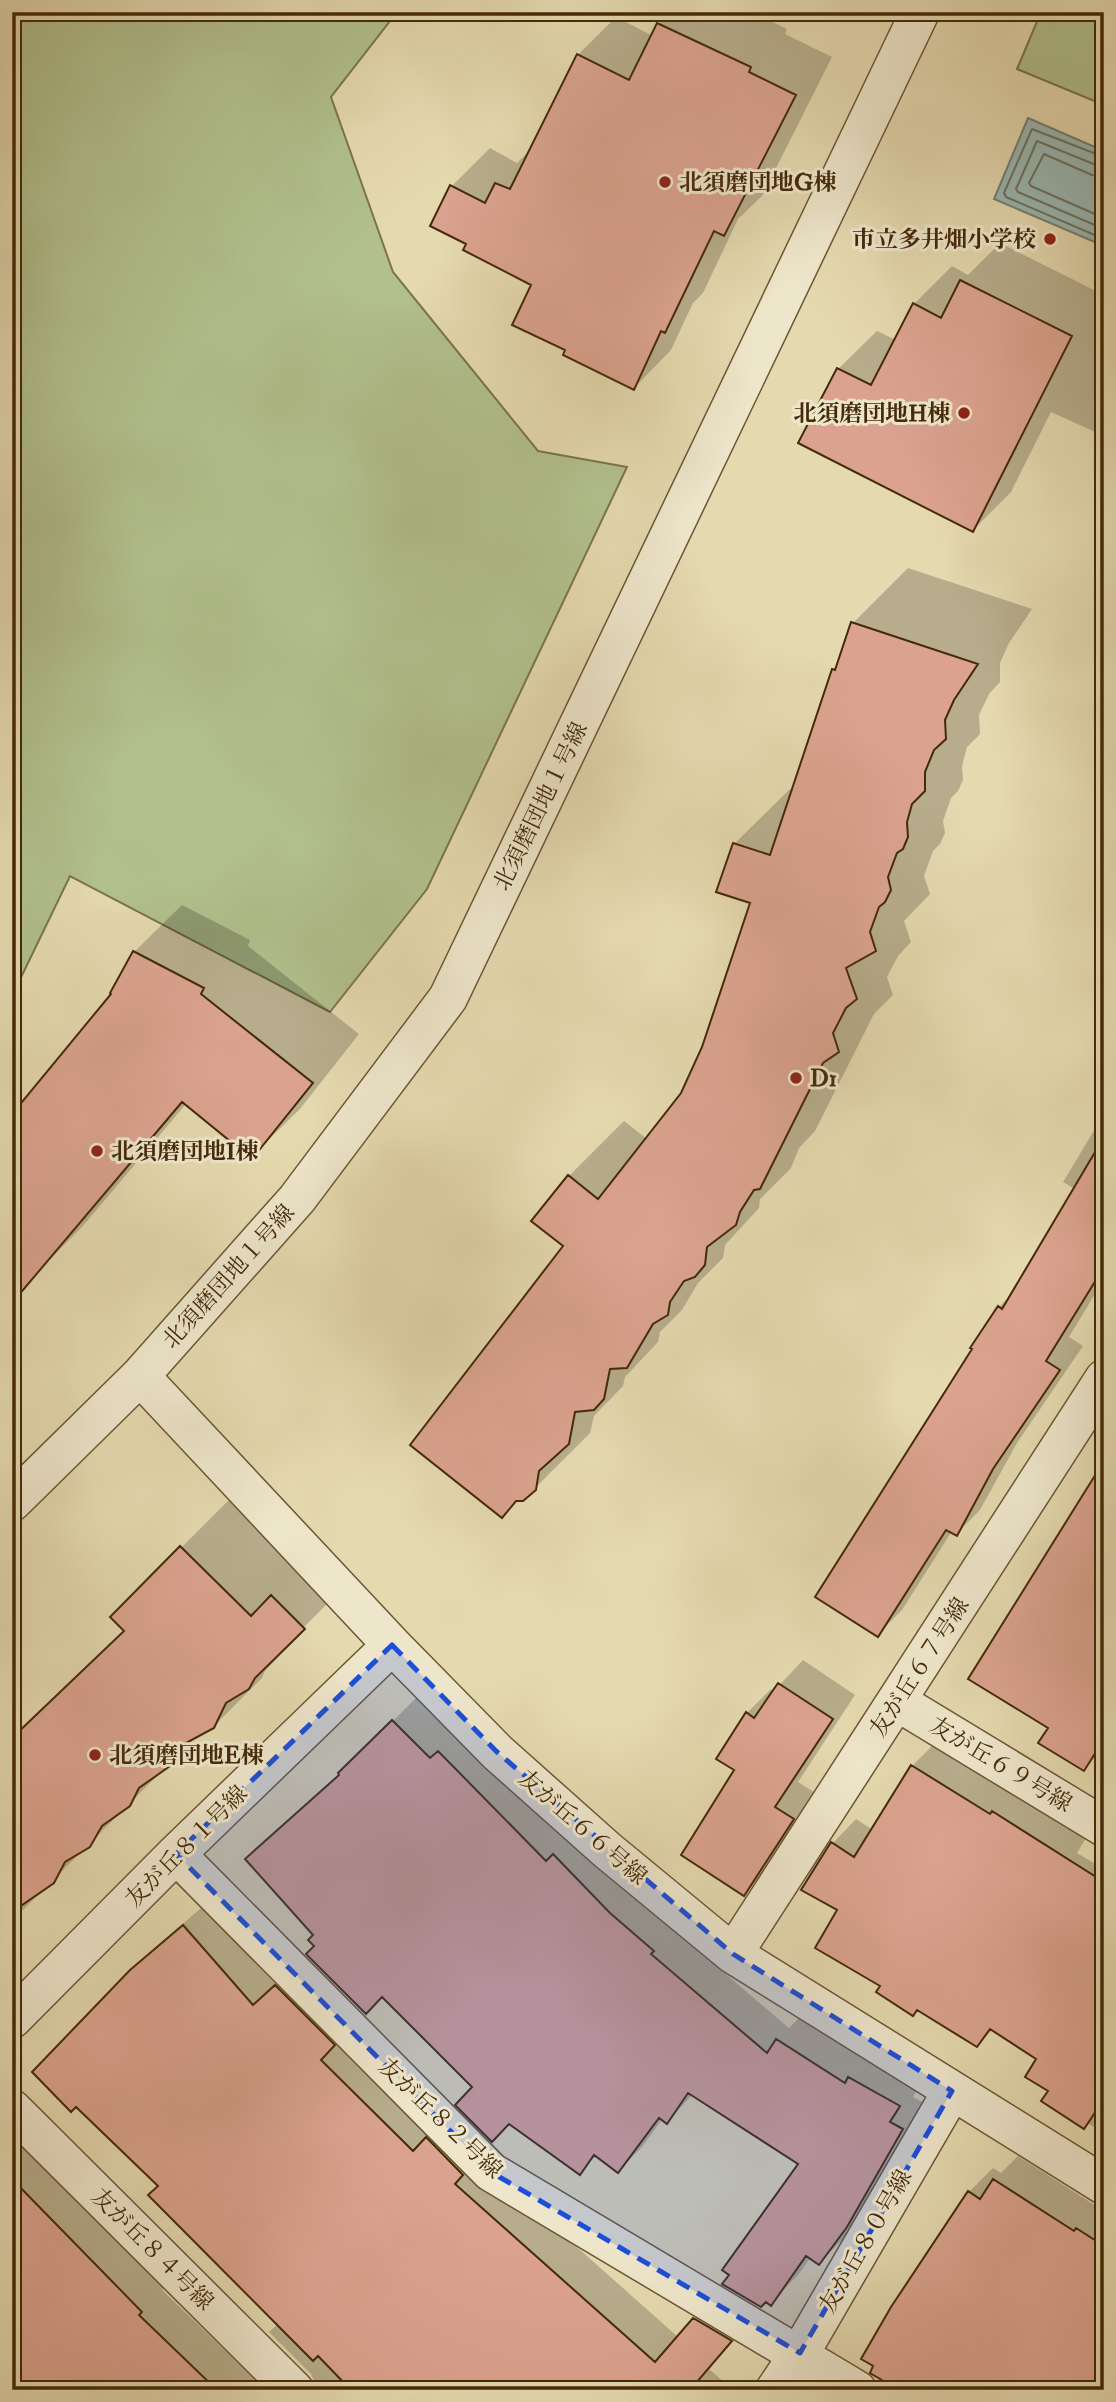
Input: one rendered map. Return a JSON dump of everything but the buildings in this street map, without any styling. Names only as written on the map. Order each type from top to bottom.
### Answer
[{"type":"street","name":"北須磨団地１号線","points":[[12,1502],[140,1376],[297,1199],[448,998],[920,12]]},
{"type":"street","name":"友が丘６６号線","points":[[140,1376],[392,1646],[497,1752],[607,1850],[733,1954],[1104,2185]]},
{"type":"street","name":"友が丘６７号線","points":[[733,1954],[1104,1379]]},
{"type":"street","name":"友が丘８１号線","points":[[12,2020],[176,1854],[392,1646]]},
{"type":"street","name":"友が丘６９号線","points":[[898,1702],[1104,1827]]},
{"type":"street","name":"友が丘８２号線","points":[[176,1854],[491,2172],[800,2353],[858,2390]]},
{"type":"street","name":"友が丘８０号線","points":[[775,2390],[800,2353],[952,2091]]},
{"type":"street","name":"友が丘８４号線","points":[[12,2109],[294,2390]]},
{"type":"highlighted area","points":[[392,1645],[497,1752],[733,1954],[952,2091],[800,2353],[491,2172],[176,1854]]},
{"type":"green space","points":[[12,12],[397,12],[331,97],[393,272],[538,451],[627,467],[427,889],[330,1012],[70,876],[12,996]]},
{"type":"green space","points":[[1041,12],[1104,12],[1104,105],[1017,69]]},
{"type":"water","points":[[1028,118],[1104,151],[1104,246],[994,199]]},
{"type":"place","name":"北須磨団地G棟","points":[[665,182]]},
{"type":"place","name":"市立多井畑小学校","points":[[1050,239]]},
{"type":"place","name":"北須磨団地H棟","points":[[964,413]]},
{"type":"place","name":"D1","points":[[796,1078]]},
{"type":"place","name":"北須磨団地I棟","points":[[97,1151]]},
{"type":"place","name":"北須磨団地E棟","points":[[95,1755]]}]
